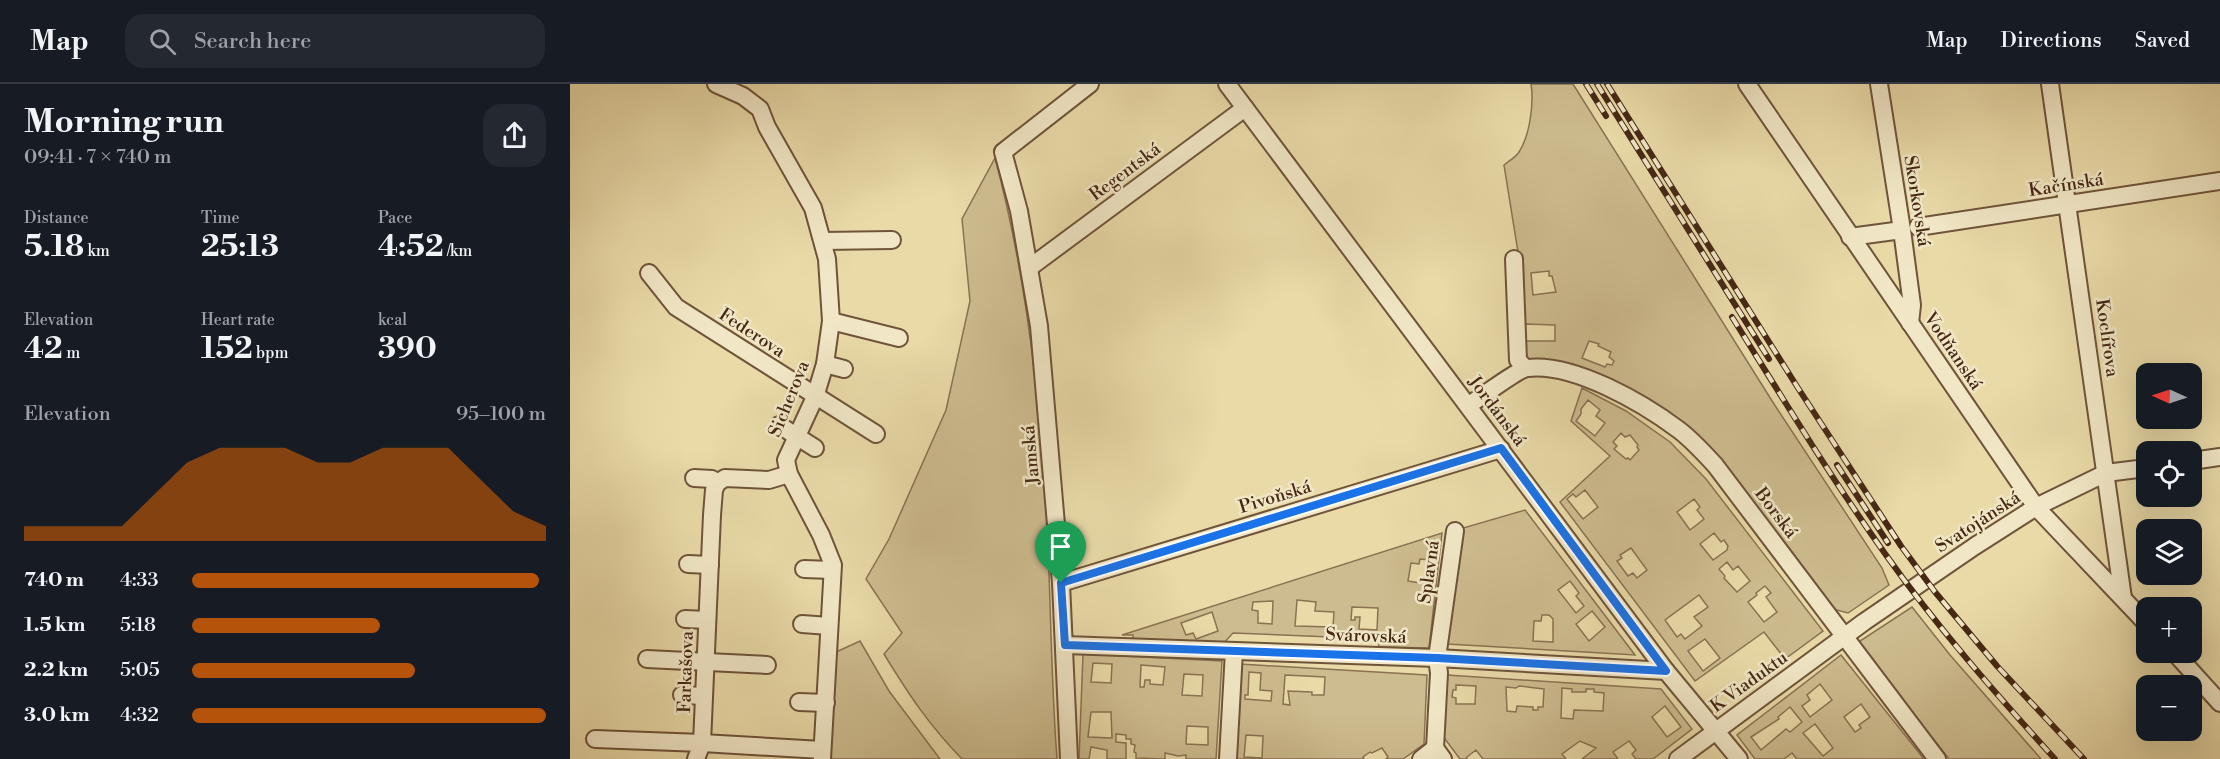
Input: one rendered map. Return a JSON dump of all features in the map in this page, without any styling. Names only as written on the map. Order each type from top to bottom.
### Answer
[{"type":"street","name":"Sicherova","points":[[716,84],[743,96],[760,109],[767,127],[813,208],[823,241],[828,268],[831,321],[825,364],[815,397],[786,460],[789,474]]},
{"type":"street","name":"Jamská","points":[[1069,759],[1061,583],[1039,326],[1019,211],[1003,152],[1090,84]]},
{"type":"street","name":"Jordánská","points":[[1227,84],[1666,671],[1739,759]]},
{"type":"street","name":"Vodňanská","points":[[1747,84],[2036,507],[2136,612]]},
{"type":"street","name":"Skorkovská","points":[[1879,84],[1910,229],[1912,305],[1910,323]]},
{"type":"street","name":"Koclířova","points":[[2050,84],[2123,598]]},
{"type":"street","name":"Regentská","points":[[1029,268],[1245,108]]},
{"type":"street","name":"Kačínská","points":[[1850,237],[2220,181]]},
{"type":"street","points":[[823,241],[892,240]]},
{"type":"street","points":[[1469,405],[1525,368],[1518,360],[1514,259]]},
{"type":"street","name":"Federova","points":[[649,273],[676,307],[876,434]]},
{"type":"street","points":[[831,321],[899,338]]},
{"type":"street","points":[[825,364],[844,369]]},
{"type":"street","name":"Borská","points":[[1525,368],[1556,370],[1596,382],[1646,408],[1681,431],[1715,465],[1937,759]]},
{"type":"street","points":[[779,425],[815,448]]},
{"type":"street","name":"Pivoňská","points":[[1061,583],[1501,448]]},
{"type":"street","points":[[2202,460],[2220,457]]},
{"type":"street","name":"Svatojánská","points":[[1844,637],[1975,546],[2036,507],[2106,473],[2136,469]]},
{"type":"street","points":[[595,739],[699,751],[822,754],[833,565],[824,542],[789,474],[769,480],[725,478],[717,483],[711,478],[694,478]]},
{"type":"street","name":"Farkašova","points":[[699,751],[704,696],[714,490],[717,483]]},
{"type":"street","name":"Splavná","points":[[1439,754],[1437,658],[1455,531]]},
{"type":"street","points":[[688,564],[710,565]]},
{"type":"street","points":[[804,569],[832,570]]},
{"type":"street","points":[[685,620],[707,620]]},
{"type":"street","points":[[802,624],[829,626]]},
{"type":"street","name":"K Viaduktu","points":[[1678,759],[1844,637]]},
{"type":"street","name":"Svárovská","points":[[1065,645],[1437,658],[1666,671]]},
{"type":"street","points":[[1228,759],[1234,651]]},
{"type":"street","points":[[647,659],[767,665]]},
{"type":"street","points":[[2184,663],[2220,703]]},
{"type":"street","points":[[682,695],[704,696]]},
{"type":"street","points":[[799,702],[826,703]]},
{"type":"street","points":[[1422,759],[1439,754]]},
{"type":"shaded area","points":[[1531,84],[1573,84],[1774,404],[1882,568],[1889,585],[1848,613],[1829,608],[1706,446],[1555,363],[1523,358],[1518,252],[1504,165],[1518,154],[1523,145],[1530,119]],"holes":[[[1549,271],[1556,292],[1533,295],[1531,273]],[[1525,324],[1555,325],[1555,341],[1525,341]],[[1589,341],[1611,352],[1609,357],[1614,361],[1612,365],[1607,364],[1605,367],[1582,358]]]},
{"type":"shaded area","points":[[995,158],[1024,295],[1041,434],[1057,759],[962,759],[920,709],[884,654],[902,633],[866,579],[889,539],[946,410],[970,301],[962,219]]},
{"type":"shaded area","points":[[1582,388],[1626,411],[1670,442],[1706,479],[1823,631],[1785,659],[1764,632],[1695,681],[1560,502],[1610,456],[1571,421]],"holes":[[[1588,400],[1600,410],[1596,416],[1605,423],[1595,436],[1576,421],[1581,414],[1581,409]],[[1621,433],[1625,437],[1630,435],[1639,450],[1630,460],[1614,449],[1617,446],[1613,442]],[[1585,490],[1598,507],[1583,519],[1567,499],[1573,494],[1576,497]],[[1694,499],[1700,507],[1697,510],[1704,519],[1690,530],[1677,512]],[[1714,533],[1721,542],[1724,540],[1728,546],[1727,550],[1713,560],[1700,544]],[[1631,548],[1647,570],[1637,578],[1633,573],[1628,576],[1617,561],[1622,558],[1620,555]],[[1727,562],[1733,570],[1738,566],[1750,581],[1737,592],[1724,578],[1725,576],[1719,569]],[[1765,586],[1771,593],[1766,597],[1777,612],[1764,622],[1748,602],[1757,595],[1756,593]],[[1699,595],[1708,607],[1694,617],[1702,626],[1685,639],[1681,634],[1677,637],[1665,620]],[[1705,639],[1720,658],[1703,671],[1688,651]]]},
{"type":"shaded area","points":[[1525,510],[1635,655],[1447,644],[1463,528]],"holes":[[[1570,581],[1579,593],[1576,596],[1584,606],[1576,613],[1558,590]],[[1592,611],[1605,627],[1589,641],[1576,624]],[[1542,615],[1549,615],[1553,619],[1553,642],[1533,641],[1534,621],[1541,621]]]},
{"type":"shaded area","points":[[1442,533],[1429,648],[1379,647],[1378,639],[1233,633],[1220,647],[1133,641],[1133,635],[1122,635]],"holes":[[[1420,559],[1430,560],[1427,581],[1420,581],[1420,583],[1408,581],[1411,563],[1419,564]],[[1297,600],[1316,602],[1315,611],[1334,612],[1333,627],[1295,626]],[[1273,601],[1272,624],[1258,623],[1258,611],[1252,610],[1253,602]],[[1352,607],[1378,608],[1377,630],[1359,629],[1360,617],[1355,617],[1355,620],[1351,620]],[[1212,612],[1218,631],[1196,639],[1193,633],[1186,635],[1181,623]]]},
{"type":"shaded area","points":[[1912,607],[1950,655],[2041,759],[1949,759],[1857,643]]},
{"type":"shaded area","points":[[860,641],[889,691],[940,759],[828,759],[836,652]]},
{"type":"shaded area","points":[[1083,654],[1222,661],[1216,759],[1186,759],[1186,755],[1165,753],[1165,759],[1136,758],[1135,745],[1131,744],[1131,739],[1126,739],[1126,735],[1116,734],[1116,742],[1126,743],[1126,759],[1107,759],[1107,750],[1091,747],[1089,759],[1079,759]],"holes":[[[1093,663],[1112,664],[1111,683],[1091,682]],[[1141,665],[1165,667],[1163,685],[1150,684],[1150,680],[1145,680],[1144,687],[1140,687]],[[1184,674],[1203,675],[1202,696],[1182,695]],[[1091,712],[1111,712],[1112,738],[1088,737]],[[1187,726],[1208,727],[1208,745],[1186,744]]]},
{"type":"shaded area","points":[[1841,655],[1924,759],[1797,759],[1792,753],[1784,759],[1755,759],[1737,735]],"holes":[[[1820,684],[1832,700],[1810,717],[1802,706],[1810,700],[1807,695]],[[1861,704],[1870,717],[1859,725],[1861,728],[1855,732],[1844,717]],[[1790,707],[1802,722],[1790,732],[1786,729],[1761,750],[1751,737],[1779,719],[1778,717]],[[1815,724],[1833,748],[1823,756],[1803,733]]]},
{"type":"shaded area","points":[[1240,664],[1427,675],[1424,744],[1403,759],[1386,759],[1388,757],[1382,748],[1370,752],[1363,757],[1364,759],[1234,759]],"holes":[[[1249,672],[1261,673],[1260,690],[1272,691],[1271,701],[1245,699],[1245,695],[1248,695]],[[1285,675],[1325,677],[1324,695],[1288,691],[1290,705],[1283,704]],[[1246,735],[1263,736],[1262,758],[1244,757]]]},
{"type":"shaded area","points":[[1447,675],[1661,689],[1692,729],[1653,759],[1636,759],[1632,754],[1636,750],[1629,741],[1613,752],[1618,759],[1582,759],[1596,748],[1580,741],[1562,754],[1566,759],[1483,759],[1476,750],[1467,759],[1460,759],[1442,735]],"holes":[[[1456,685],[1476,686],[1475,704],[1456,704],[1456,698],[1452,697],[1453,690],[1456,690]],[[1519,686],[1544,689],[1543,707],[1533,710],[1533,707],[1517,706],[1516,712],[1507,711],[1506,687]],[[1562,688],[1572,689],[1572,692],[1586,692],[1586,689],[1594,689],[1594,692],[1604,693],[1603,711],[1574,710],[1573,719],[1561,718]],[[1665,706],[1681,727],[1667,737],[1652,717]]]},
{"type":"railway","points":[[1586,84],[1606,116]]},
{"type":"railway","points":[[1597,84],[1769,359]]},
{"type":"railway","points":[[1607,84],[1798,388],[1901,546],[1935,592],[1997,666],[2084,759]]},
{"type":"railway","points":[[1732,317],[1826,467],[1905,582],[1968,660],[2055,759]]},
{"type":"railway","points":[[1837,465],[1888,543]]},
{"type":"route","points":[[1501,448],[1666,671],[1437,658],[1065,645],[1061,583],[1501,448]]}]
